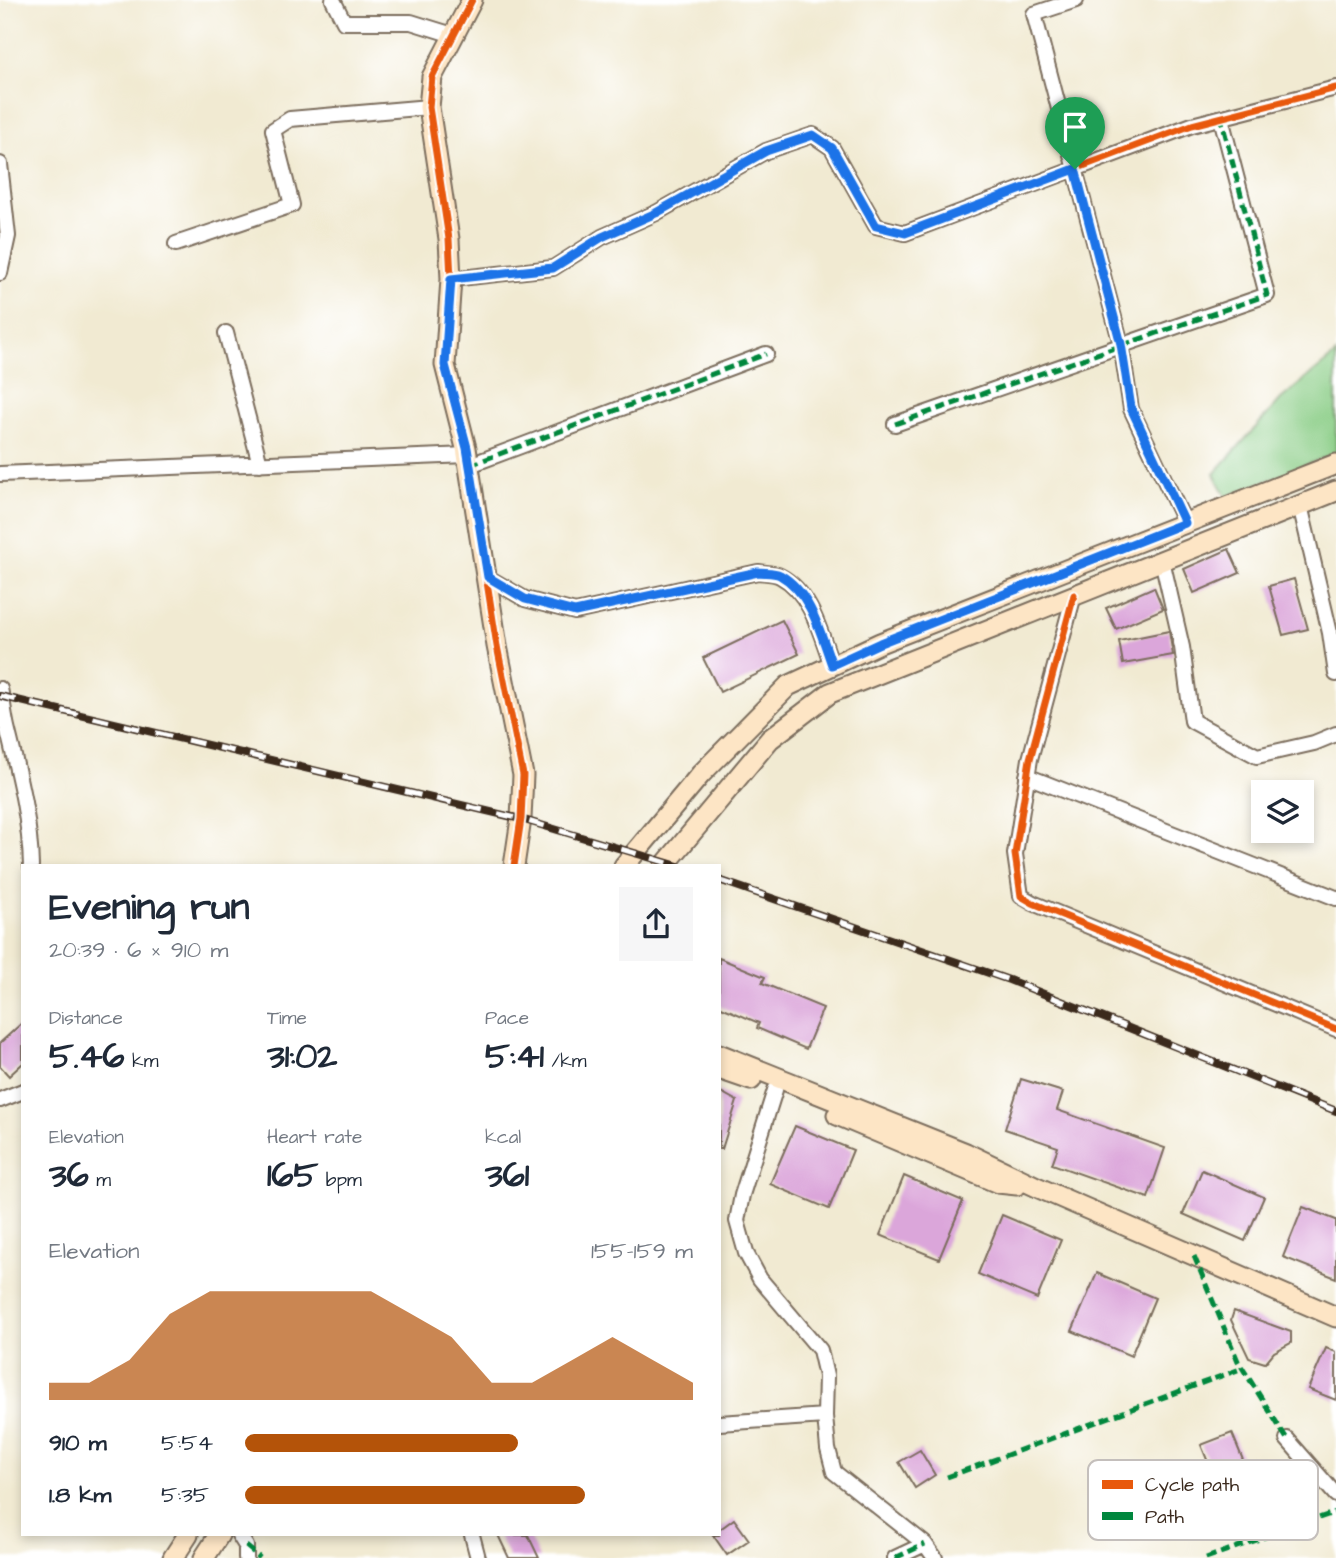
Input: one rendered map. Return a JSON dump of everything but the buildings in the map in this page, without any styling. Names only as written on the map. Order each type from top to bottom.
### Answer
[{"type":"main road","points":[[471,0],[432,77],[429,107],[449,240],[451,279],[445,365],[469,460],[497,646],[523,775],[521,819],[514,864]]},
{"type":"main road","points":[[626,864],[701,774],[788,686],[880,643],[1336,464]]},
{"type":"main road","points":[[666,864],[771,739],[830,693],[1336,491]]},
{"type":"main road","points":[[721,1055],[966,1153],[1039,1188],[1336,1317]]},
{"type":"main road","points":[[721,1070],[998,1183],[1039,1188]]},
{"type":"main road","points":[[173,1558],[187,1536]]},
{"type":"main road","points":[[204,1558],[218,1536]]},
{"type":"street","points":[[333,0],[344,22],[411,22],[453,35]]},
{"type":"street","points":[[1076,0],[1034,14],[1121,344],[1131,408],[1185,523]]},
{"type":"street","points":[[451,279],[553,268],[602,237],[656,213],[766,151],[813,135],[832,148],[876,226],[905,233],[1192,125],[1336,88]]},
{"type":"street","points":[[176,244],[292,205],[273,130],[290,120],[429,107]]},
{"type":"street","points":[[895,424],[1267,295],[1221,118]]},
{"type":"street","points":[[0,164],[8,236],[0,274]]},
{"type":"street","points":[[226,333],[260,464]]},
{"type":"street","points":[[0,474],[260,464],[469,460],[766,354]]},
{"type":"street","points":[[1300,505],[1330,633],[1336,674]]},
{"type":"street","points":[[1163,560],[1182,647],[1192,721],[1257,756],[1314,743],[1336,734]]},
{"type":"street","points":[[488,577],[525,599],[575,612],[758,572],[779,575],[796,589],[812,612],[832,665]]},
{"type":"street","points":[[1074,595],[1027,776],[1015,854],[1021,896],[1336,1029]]},
{"type":"street","points":[[0,689],[3,724],[21,779],[31,843],[31,864]]},
{"type":"street","points":[[1027,776],[1336,898]]},
{"type":"street","points":[[775,1090],[742,1195],[737,1221],[746,1253],[760,1279],[820,1350],[826,1376],[828,1449],[834,1472],[925,1544],[935,1558]]},
{"type":"street","points":[[0,1100],[21,1092]]},
{"type":"street","points":[[721,1423],[825,1416]]},
{"type":"street","points":[[1287,1438],[1306,1460]]},
{"type":"street","points":[[1318,1474],[1336,1495]]},
{"type":"street","points":[[240,1536],[246,1546],[246,1558]]},
{"type":"street","points":[[472,1536],[478,1558]]},
{"type":"street","points":[[895,1558],[925,1544]]},
{"type":"green space","points":[[1336,354],[1336,453],[1226,497],[1214,474],[1281,399]]},
{"type":"railway","points":[[0,696],[521,819],[671,864]]},
{"type":"railway","points":[[721,881],[1009,980],[1336,1111]]},
{"type":"marked path","points":[[895,424],[1267,295],[1221,118]]},
{"type":"marked path","points":[[470,465],[766,354]]},
{"type":"marked path","points":[[1194,1256],[1238,1361],[1287,1439]]},
{"type":"marked path","points":[[947,1477],[1243,1368]]},
{"type":"marked path","points":[[1318,1518],[1336,1512]]},
{"type":"marked path","points":[[1206,1558],[1257,1540]]},
{"type":"marked path","points":[[895,1558],[925,1544]]},
{"type":"marked path","points":[[246,1546],[260,1558]]},
{"type":"cycle path","points":[[472,0],[432,77],[429,107],[449,239],[451,279],[445,365],[466,448],[497,646],[523,775],[521,819],[514,864]]},
{"type":"cycle path","points":[[451,279],[553,268],[602,237],[656,213],[766,151],[813,135],[832,148],[876,226],[905,233],[1192,125],[1336,88]]},
{"type":"cycle path","points":[[1074,595],[1030,759],[1015,854],[1021,896],[1336,1029]]},
{"type":"route","points":[[813,135],[832,148],[876,226],[905,233],[1075,169],[1121,344],[1131,408],[1185,523],[880,643],[832,665],[812,612],[796,589],[779,575],[758,572],[575,612],[525,599],[488,577],[467,448],[445,365],[451,279],[553,268],[602,237],[656,213],[766,151],[813,135]]}]
